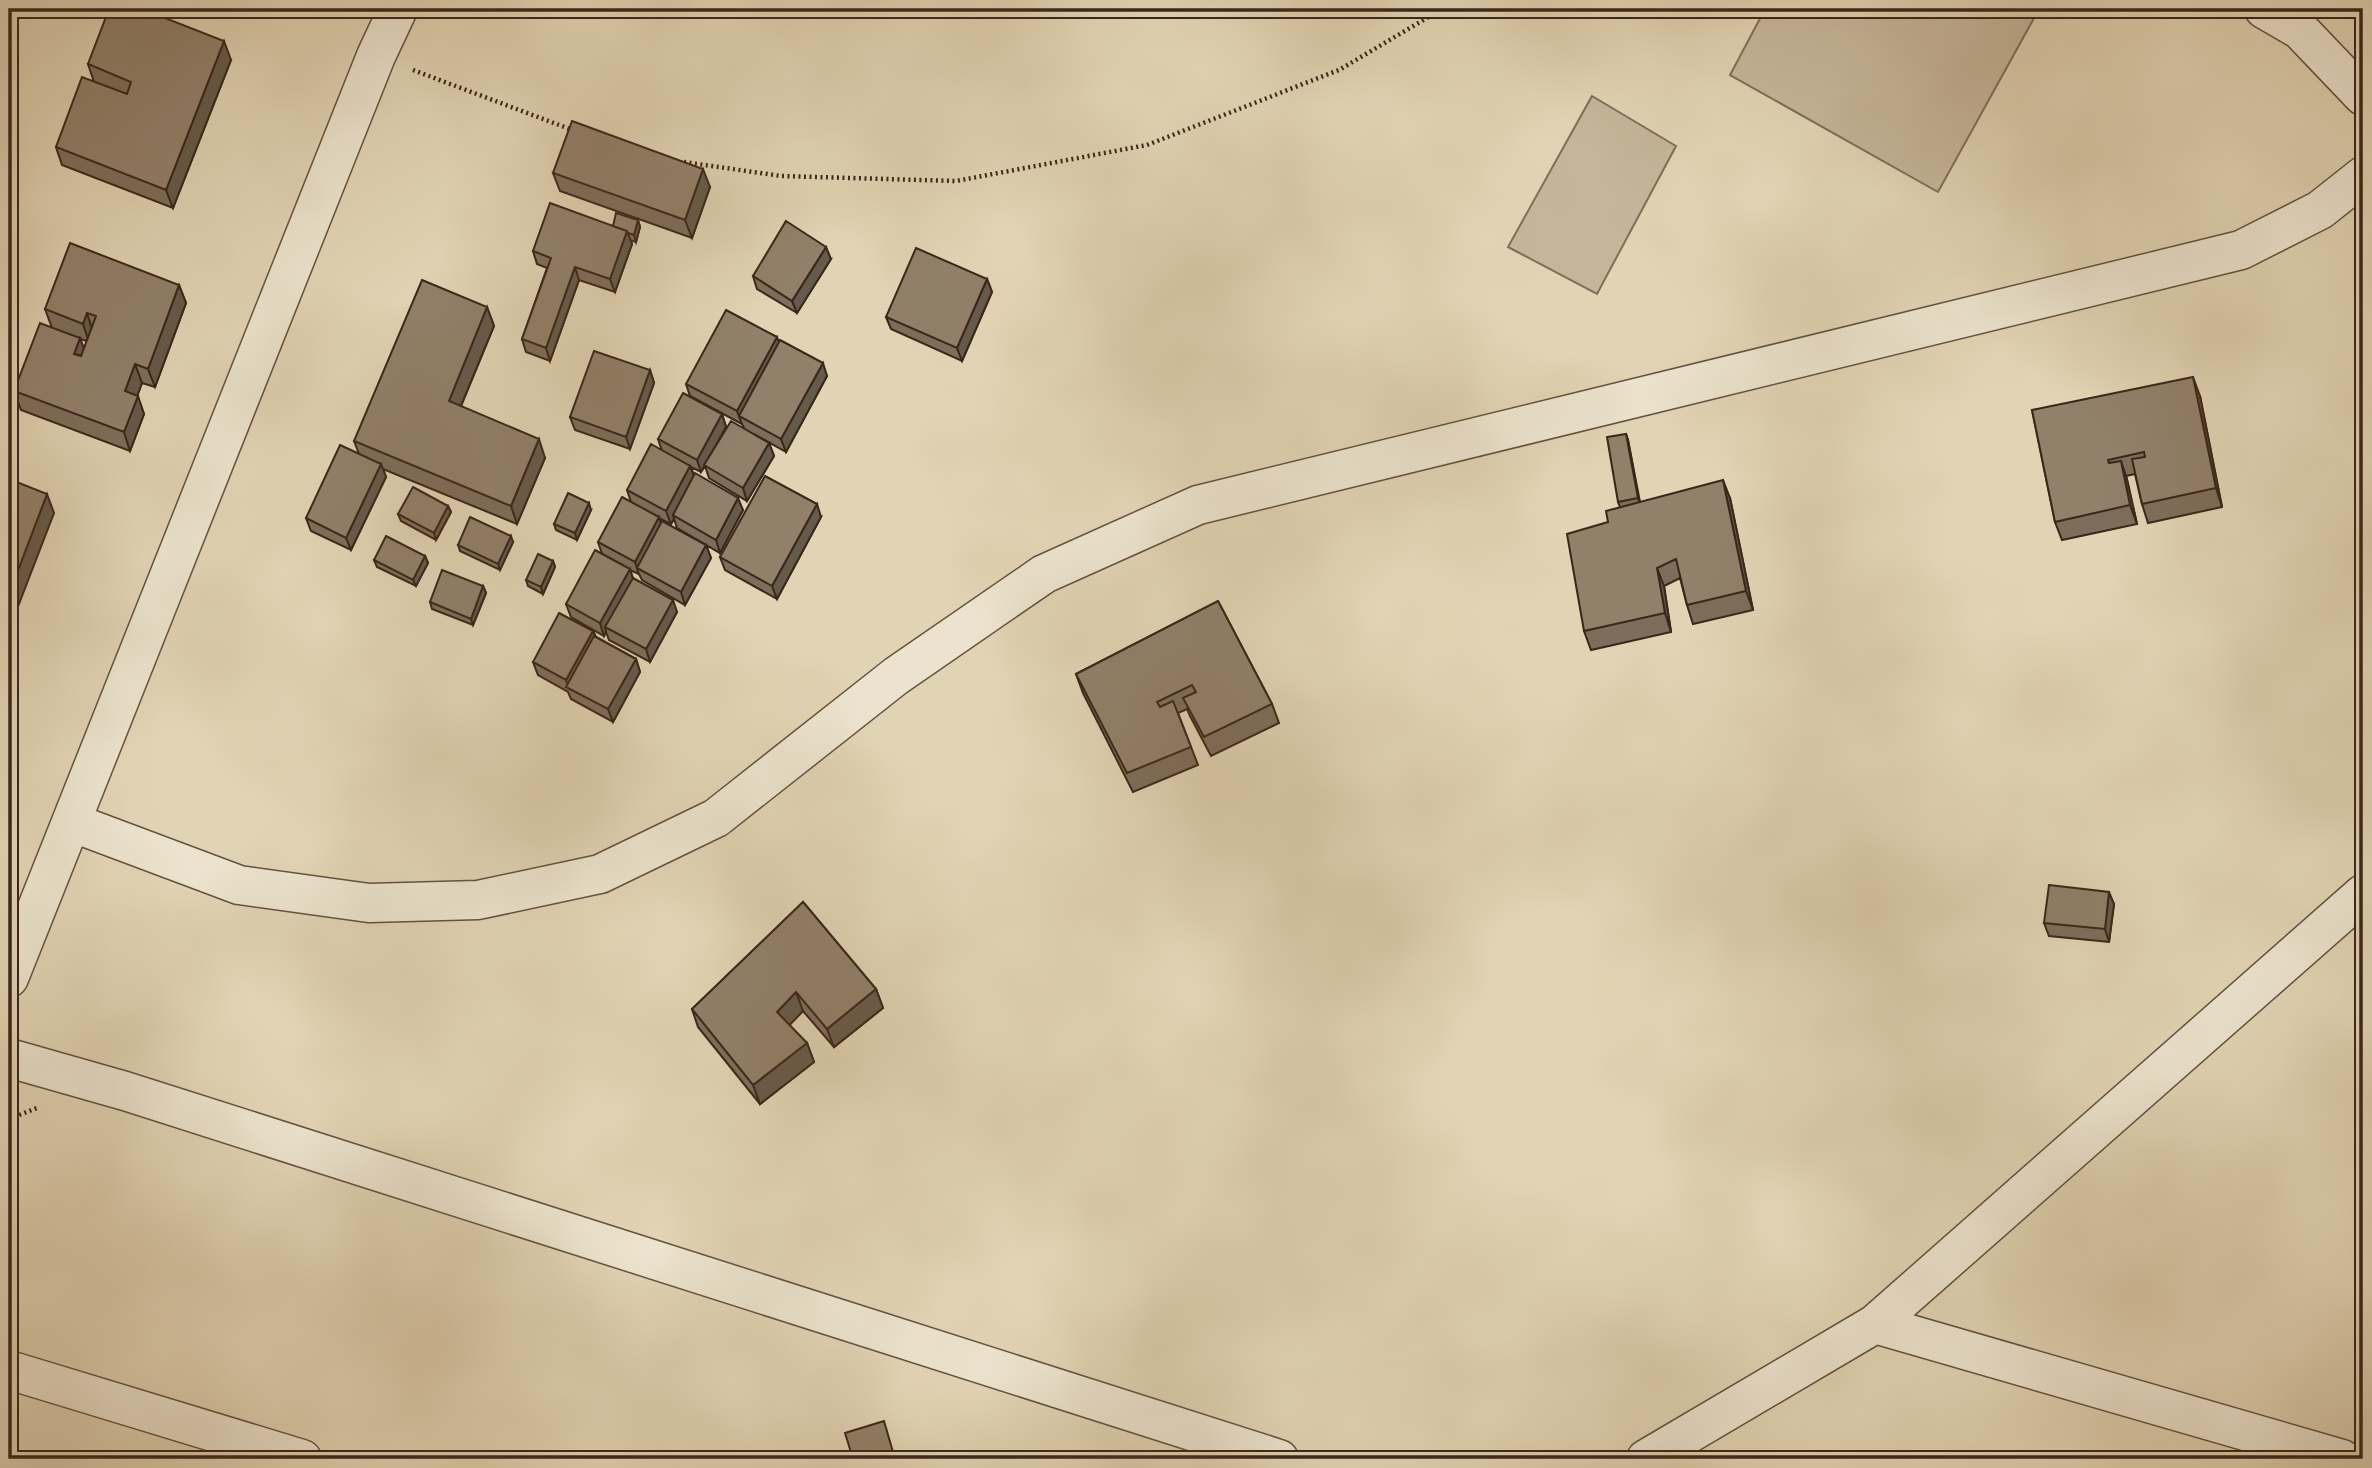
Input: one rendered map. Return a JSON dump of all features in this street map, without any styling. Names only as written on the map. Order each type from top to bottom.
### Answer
[{"type":"street","points":[[9,978],[376,56],[398,9]]},
{"type":"street","points":[[2264,9],[2300,30],[2363,96]]},
{"type":"street","points":[[71,822],[239,885],[369,903],[478,900],[600,874],[716,818],[896,676],[1044,574],[1198,505],[2241,250],[2320,210],[2363,176]]},
{"type":"street","points":[[1646,1459],[1875,1324],[2363,894]]},
{"type":"street","points":[[9,1058],[125,1091],[1279,1459]]},
{"type":"street","points":[[1875,1324],[2342,1459]]},
{"type":"street","points":[[9,1370],[302,1459]]},
{"type":"path","points":[[679,162],[781,176],[956,181],[1147,145],[1339,70],[1442,9]]},
{"type":"path","points":[[376,56],[578,133]]},
{"type":"shaded area","points":[[1765,9],[2039,9],[1938,192],[1730,75]]},
{"type":"shaded area","points":[[1592,96],[1676,146],[1597,294],[1508,247]]},
{"type":"building","points":[[109,9],[142,9],[224,41],[166,190],[56,147],[82,77],[127,94],[131,82],[88,64]]},
{"type":"building","points":[[572,121],[703,169],[685,220],[553,173]]},
{"type":"building","points":[[550,203],[627,231],[610,279],[575,267],[546,348],[522,339],[551,258],[533,251]]},
{"type":"building","points":[[616,213],[638,220],[634,235],[613,226]]},
{"type":"building","points":[[786,221],[826,247],[792,301],[753,276]]},
{"type":"building","points":[[70,243],[179,285],[148,369],[135,364],[125,391],[138,396],[124,432],[14,391],[40,323],[80,338],[74,354],[81,356],[96,316],[87,313],[83,324],[45,309]]},
{"type":"building","points":[[916,248],[987,279],[957,348],[886,317]]},
{"type":"building","points":[[422,280],[487,307],[449,401],[539,439],[511,506],[354,441]]},
{"type":"building","points":[[726,310],[777,337],[737,411],[686,384]]},
{"type":"building","points":[[780,340],[823,363],[781,439],[739,416]]},
{"type":"building","points":[[594,351],[650,370],[626,437],[570,417]]},
{"type":"building","points":[[2193,377],[2216,488],[2142,504],[2132,459],[2145,457],[2144,452],[2108,460],[2109,463],[2121,461],[2130,505],[2055,522],[2032,410]]},
{"type":"building","points":[[683,393],[722,414],[697,460],[658,439]]},
{"type":"building","points":[[731,421],[769,443],[743,488],[704,465]]},
{"type":"building","points":[[1626,434],[1638,498],[1618,502],[1607,437]]},
{"type":"building","points":[[651,444],[690,466],[666,511],[627,490]]},
{"type":"building","points":[[340,445],[381,464],[346,538],[306,518]]},
{"type":"building","points":[[695,473],[738,498],[716,540],[673,515]]},
{"type":"building","points":[[765,476],[817,504],[772,586],[720,557]]},
{"type":"building","points":[[9,479],[47,494],[9,594]]},
{"type":"building","points":[[1723,480],[1746,591],[1687,605],[1676,559],[1657,568],[1665,613],[1584,631],[1567,534],[1608,522],[1606,511]]},
{"type":"building","points":[[413,487],[448,506],[434,533],[398,514]]},
{"type":"building","points":[[568,493],[589,503],[575,533],[554,524]]},
{"type":"building","points":[[622,497],[659,517],[635,562],[598,542]]},
{"type":"building","points":[[470,517],[511,536],[498,564],[458,545]]},
{"type":"building","points":[[662,521],[706,545],[681,592],[637,568]]},
{"type":"building","points":[[386,536],[425,556],[413,580],[374,560]]},
{"type":"building","points":[[595,550],[630,569],[600,623],[566,604]]},
{"type":"building","points":[[538,554],[553,561],[541,587],[526,580]]},
{"type":"building","points":[[442,570],[483,586],[471,619],[430,602]]},
{"type":"building","points":[[633,578],[673,600],[646,649],[605,627]]},
{"type":"building","points":[[1218,601],[1272,704],[1204,737],[1183,698],[1196,692],[1192,685],[1157,702],[1160,707],[1173,701],[1191,747],[1127,773],[1076,674]]},
{"type":"building","points":[[559,613],[593,631],[566,680],[533,662]]},
{"type":"building","points":[[594,636],[636,659],[608,709],[566,687]]},
{"type":"building","points":[[2049,885],[2109,892],[2105,929],[2044,923]]},
{"type":"building","points":[[803,902],[876,989],[827,1029],[796,992],[777,1012],[807,1043],[753,1085],[692,1009]]},
{"type":"building","points":[[884,1421],[895,1459],[853,1459],[845,1433]]}]
